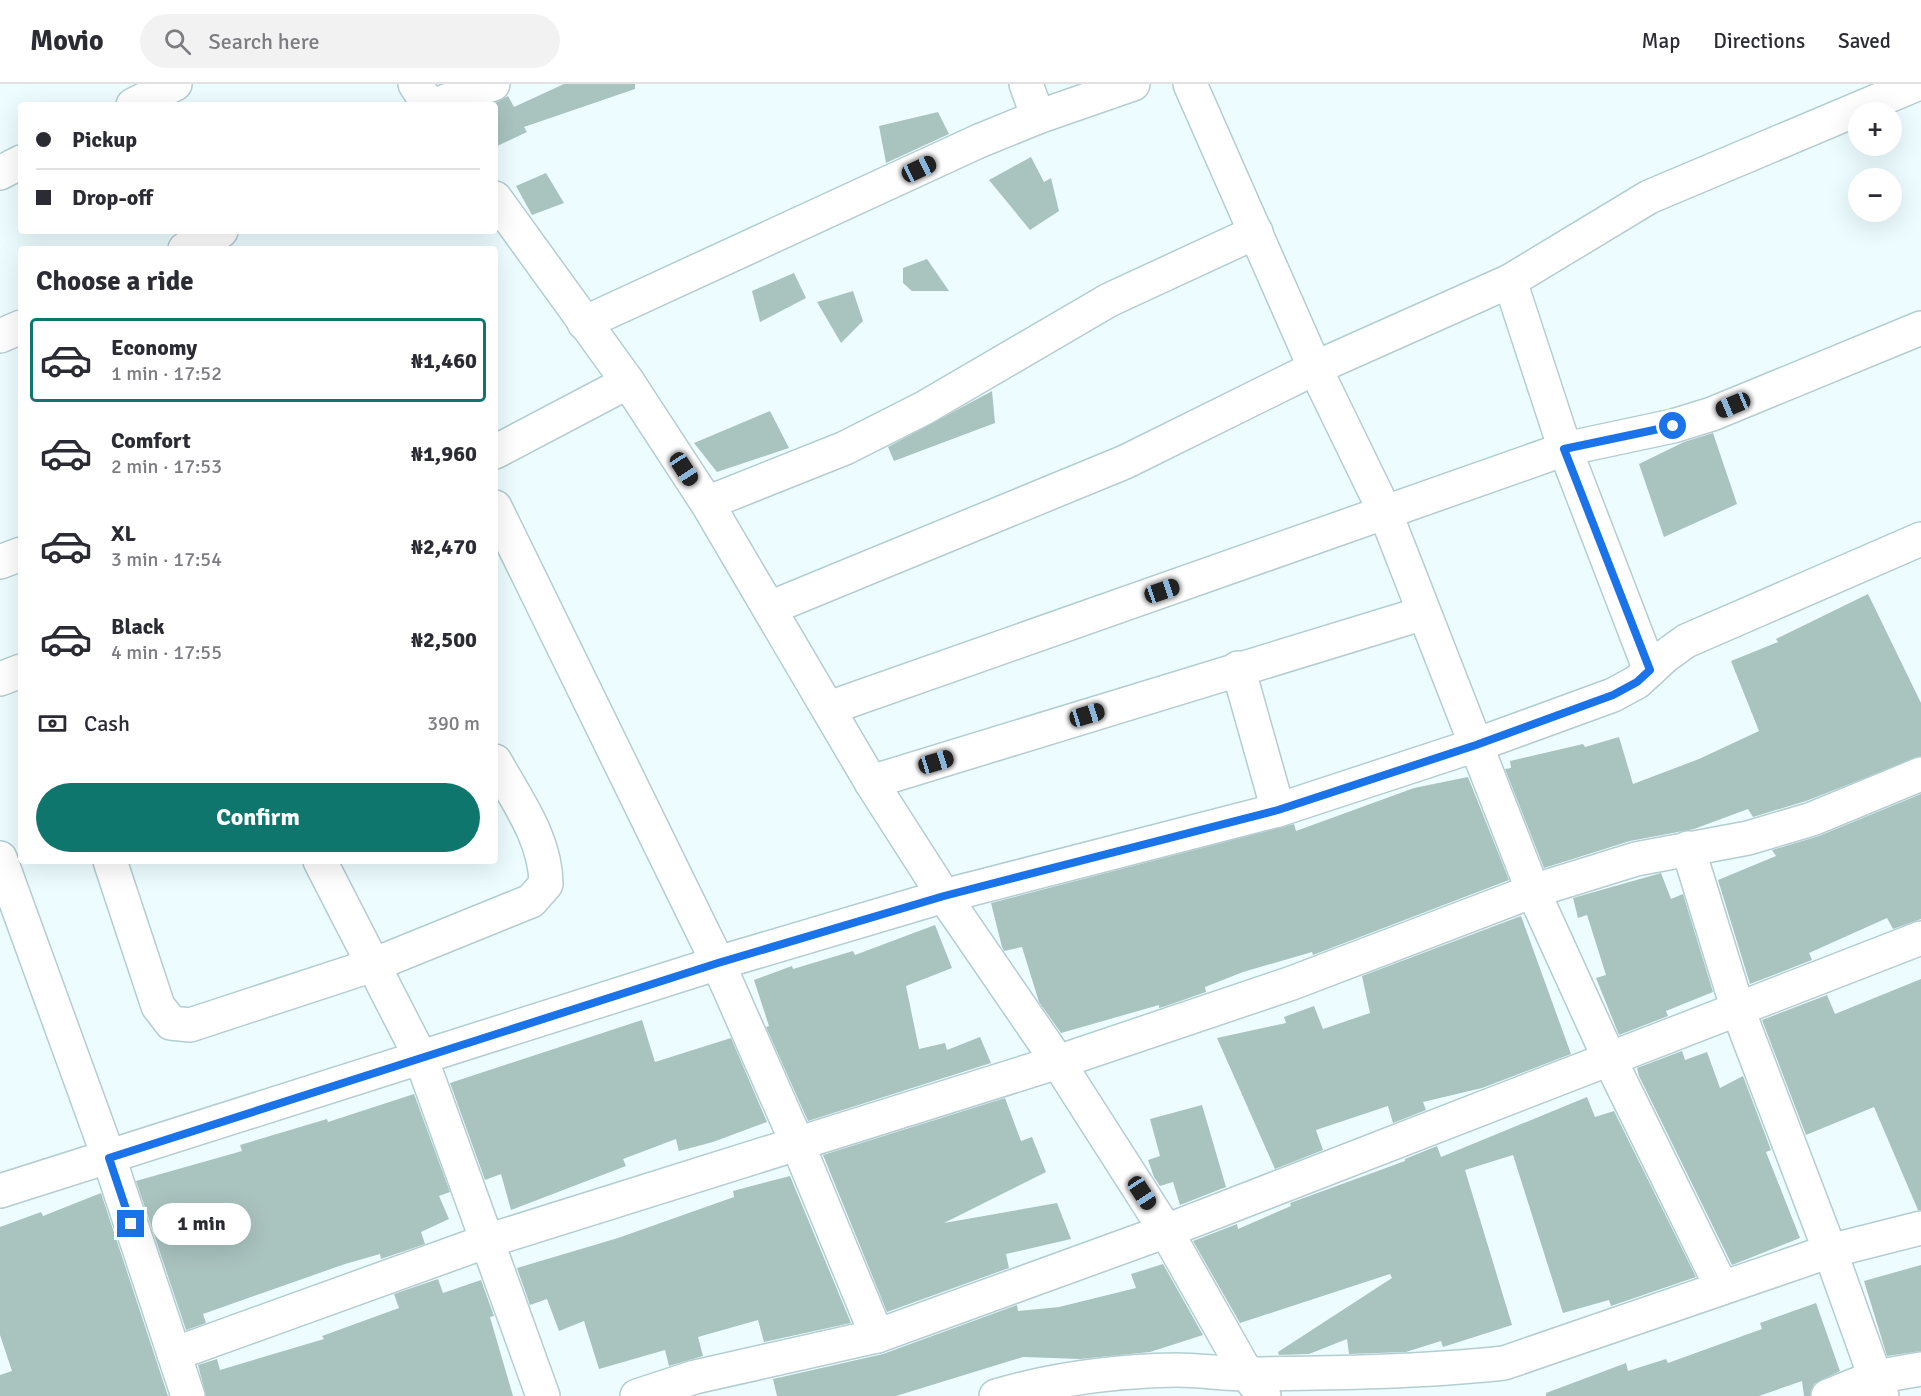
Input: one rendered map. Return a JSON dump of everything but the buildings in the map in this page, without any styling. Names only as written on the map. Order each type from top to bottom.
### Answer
[{"type":"street","points":[[139,102],[174,84]]},
{"type":"street","points":[[415,84],[427,102]]},
{"type":"street","points":[[443,102],[493,84]]},
{"type":"street","points":[[1026,84],[1038,117]]},
{"type":"street","points":[[584,323],[979,141],[1038,117],[1133,84]]},
{"type":"street","points":[[1190,84],[1315,368],[1385,512],[1533,891],[1610,1060],[1722,1288]]},
{"type":"street","points":[[770,608],[1125,462],[1315,368],[1510,281],[1649,197],[1917,84]]},
{"type":"street","points":[[0,173],[18,164]]},
{"type":"street","points":[[498,202],[628,382],[707,503],[871,782],[944,896],[1058,1062],[1166,1231],[1255,1385]]},
{"type":"street","points":[[707,503],[845,448],[924,408],[1109,300],[1256,232]]},
{"type":"street","points":[[191,246],[215,234]]},
{"type":"street","points":[[1510,281],[1564,449],[1650,670]]},
{"type":"street","points":[[0,336],[18,328]]},
{"type":"street","points":[[829,708],[1564,449],[1673,426],[1712,414],[1921,328]]},
{"type":"street","points":[[498,450],[628,382]]},
{"type":"street","points":[[498,513],[718,963],[798,1145],[877,1335]]},
{"type":"street","points":[[0,1191],[718,963],[944,896],[1278,810],[1476,745],[1613,695],[1637,682],[1686,641],[1921,539]]},
{"type":"street","points":[[0,562],[18,555]]},
{"type":"street","points":[[871,782],[1424,613]]},
{"type":"street","points":[[1238,668],[1278,810]]},
{"type":"street","points":[[0,679],[18,672]]},
{"type":"street","points":[[111,864],[158,1006],[171,1023],[190,1025],[373,965],[531,901],[546,884],[546,867],[541,845],[498,766]]},
{"type":"street","points":[[174,1354],[487,1241],[1058,1062],[1292,983],[1533,891],[1635,859],[1748,838],[1812,819],[1921,774]]},
{"type":"street","points":[[1688,848],[1738,1010],[1879,1387]]},
{"type":"street","points":[[0,858],[109,1158],[188,1396]]},
{"type":"street","points":[[322,864],[421,1058],[543,1396]]},
{"type":"street","points":[[637,1396],[699,1387],[877,1335],[1166,1231],[1921,938]]},
{"type":"street","points":[[996,1396],[1034,1385],[1119,1374],[1177,1370],[1255,1385],[1504,1363],[1830,1251],[1921,1228]]},
{"type":"street","points":[[1828,1396],[1879,1387],[1921,1369]]},
{"type":"route","points":[[131,1224],[109,1158],[718,963],[944,896],[1278,810],[1476,745],[1613,695],[1637,682],[1650,670],[1564,449],[1673,426]]}]
